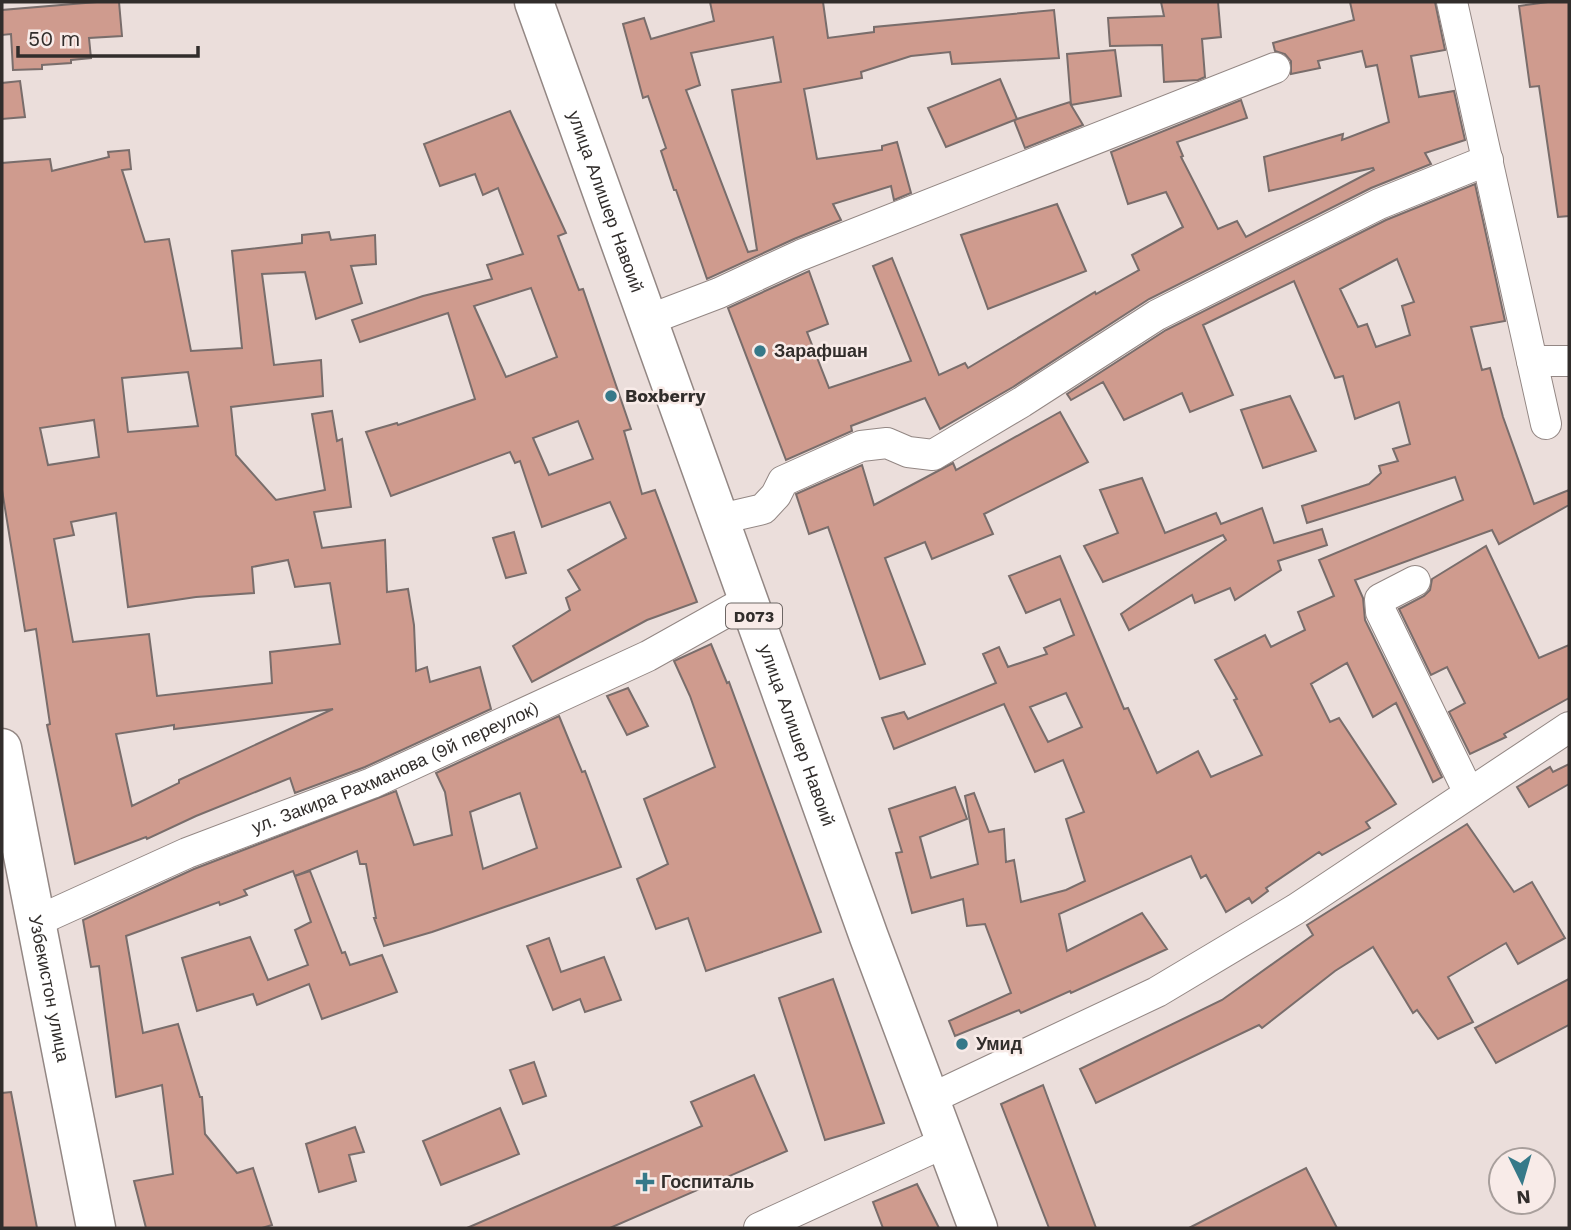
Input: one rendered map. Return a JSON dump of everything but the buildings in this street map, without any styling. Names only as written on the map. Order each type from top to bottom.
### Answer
[{"type":"main road","name":"улица Алишер Навоий","points":[[534,2],[869,937],[978,1228]]},
{"type":"main road","name":"Узбекистон улица","points":[[2,748],[96,1228]]},
{"type":"street","points":[[1452,2],[1546,424]]},
{"type":"street","points":[[648,320],[719,293],[802,255],[1275,68]]},
{"type":"street","points":[[720,519],[763,509],[776,495],[783,481],[861,446],[887,443],[908,452],[933,454],[1022,402],[1157,314],[1379,204],[1488,160]]},
{"type":"street","points":[[1532,361],[1569,361]]},
{"type":"street","points":[[1415,580],[1380,599],[1381,612],[1469,793]]},
{"type":"street","name":"ул. Закира Рахманова (9й переулок)","points":[[35,922],[187,853],[372,783],[648,656],[748,600]]},
{"type":"street","points":[[930,1099],[1157,992],[1296,909],[1569,727]]},
{"type":"street","points":[[759,1228],[946,1142]]},
{"type":"place","name":"Зарафшан","points":[[760,351]]},
{"type":"place","name":"Boxberry","points":[[611,396]]},
{"type":"place","name":"Умид","points":[[962,1044]]},
{"type":"place","name":"Госпиталь","points":[[645,1182]]}]
